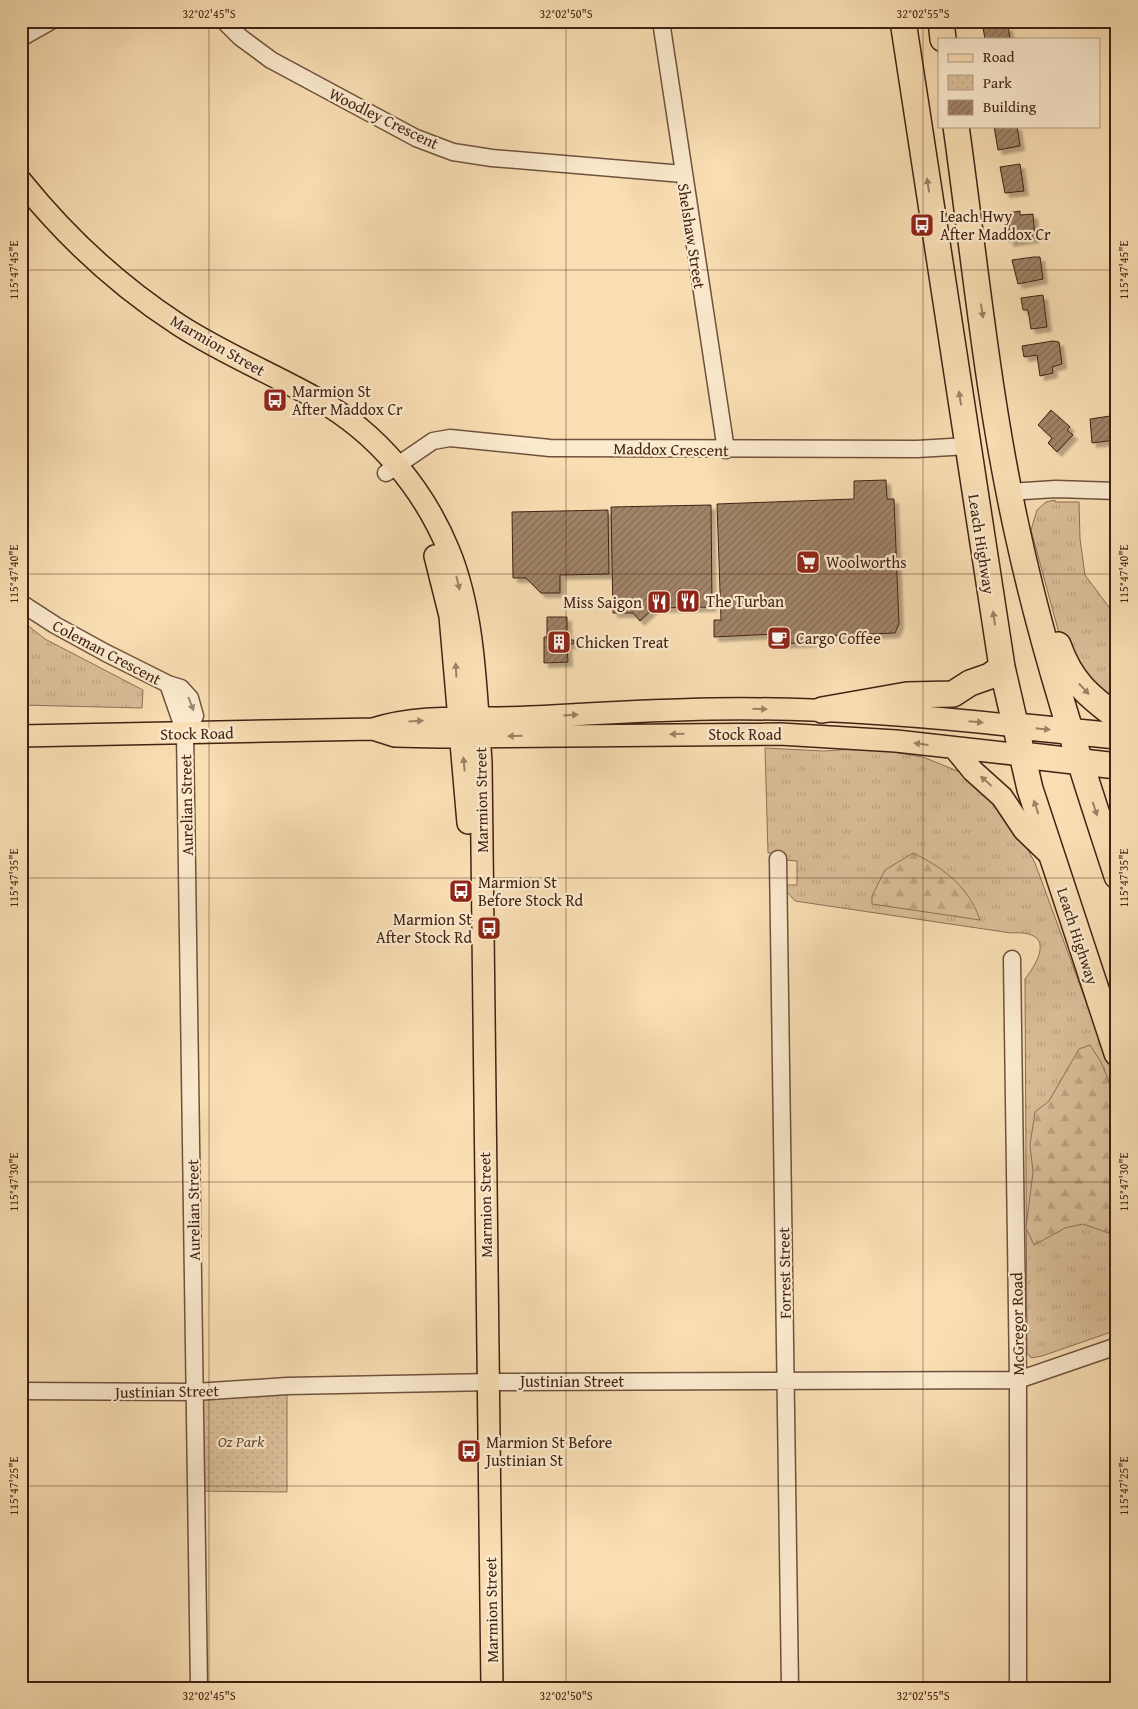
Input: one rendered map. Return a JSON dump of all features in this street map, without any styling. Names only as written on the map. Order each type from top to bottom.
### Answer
[{"type":"highway","name":"Leach Highway","points":[[903,21],[1002,666],[1022,755],[1052,857],[1117,1053]]},
{"type":"highway","points":[[941,21],[943,38]]},
{"type":"highway","points":[[956,128],[1009,492],[1030,584],[1070,731],[1116,870]]},
{"type":"highway","points":[[1030,584],[1048,618],[1067,670],[1097,702],[1117,717]]},
{"type":"highway","points":[[822,710],[907,695],[953,694],[970,683],[990,676],[1002,666]]},
{"type":"highway","name":"Stock Road","points":[[1016,726],[1117,736]]},
{"type":"highway","name":"Stock Road","points":[[1022,755],[1117,766]]},
{"type":"main road","name":"Marmion Street","points":[[21,181],[42,207],[82,248],[127,288],[178,324],[225,353],[320,400],[350,420],[391,469],[439,566],[450,616],[469,728],[467,807],[492,1688]]},
{"type":"main road","name":"Marmion Street","points":[[21,200],[82,264],[135,309],[168,332],[219,363],[316,413],[341,429],[391,469]]},
{"type":"main road","name":"Stock Road","points":[[469,728],[685,709],[822,710],[1016,726]]},
{"type":"main road","name":"Stock Road","points":[[21,736],[373,729],[396,722],[469,728],[780,734],[896,741],[1022,755]]},
{"type":"main road","points":[[955,749],[973,771],[1002,797],[1024,830],[1052,857]]},
{"type":"main road","name":"Marmion Street","points":[[479,1688],[482,1382]]},
{"type":"street","points":[[21,38],[51,21]]},
{"type":"street","name":"Woodley Crescent","points":[[224,21],[240,37],[270,60],[416,138],[453,152],[492,158],[683,174]]},
{"type":"street","name":"Shelshaw Street","points":[[661,21],[726,450]]},
{"type":"street","name":"Maddox Crescent","points":[[391,469],[433,441],[450,438],[550,448],[726,450],[917,449],[968,446]]},
{"type":"street","points":[[1009,492],[1056,490],[1117,491]]},
{"type":"street","name":"Coleman Crescent","points":[[21,603],[55,625],[168,684],[185,733]]},
{"type":"street","name":"Aurelian Street","points":[[185,733],[196,1392],[198,1688]]},
{"type":"street","name":"Forrest Street","points":[[778,859],[790,1688]]},
{"type":"street","name":"McGregor Road","points":[[1012,959],[1018,1380],[1018,1688]]},
{"type":"street","name":"Justinian Street","points":[[21,1392],[196,1392],[287,1386],[482,1382],[785,1379],[1018,1380],[1117,1346]]},
{"type":"green space","points":[[1055,500],[1055,502],[1079,502],[1080,539],[1085,575],[1117,618],[1117,708],[1086,681],[1060,637],[1031,530],[1037,510],[1046,502]]},
{"type":"green space","points":[[21,620],[45,639],[143,690],[142,708],[21,705]]},
{"type":"green space","points":[[765,748],[824,751],[869,748],[923,757],[960,772],[989,792],[1008,813],[1035,863],[1117,1086],[1117,1330],[1042,1356],[1031,1358],[1027,1353],[1025,979],[1039,954],[1038,940],[1024,933],[1011,933],[795,901],[787,892],[787,885],[797,885],[797,861],[786,860],[785,853],[768,853]]},
{"type":"green space","points":[[913,853],[945,872],[962,888],[975,908],[980,920],[872,904],[872,896],[885,870]]},
{"type":"green space","points":[[1090,1045],[1101,1062],[1117,1101],[1117,1236],[1083,1224],[1065,1228],[1034,1245],[1026,1228],[1033,1172],[1030,1145],[1035,1112],[1049,1101],[1079,1049]]},
{"type":"green space","name":"Oz Park","points":[[287,1386],[287,1492],[196,1491],[195,1392]]},
{"type":"building","points":[[1002,21],[1003,27],[1008,26],[1010,38],[985,38],[982,22]]},
{"type":"building","points":[[994,128],[1017,128],[1020,146],[998,150]]},
{"type":"building","points":[[1020,164],[1024,191],[1005,193],[1000,167]]},
{"type":"building","points":[[1020,211],[1020,215],[1033,214],[1035,238],[1009,242],[1007,229],[1010,229],[1008,213]]},
{"type":"building","points":[[1040,257],[1043,279],[1018,284],[1012,260]]},
{"type":"building","points":[[1043,295],[1047,327],[1031,329],[1028,310],[1023,310],[1021,298]]},
{"type":"building","points":[[1053,341],[1059,342],[1062,364],[1052,367],[1053,373],[1040,376],[1037,355],[1024,357],[1022,346]]},
{"type":"building","points":[[1051,410],[1070,427],[1067,430],[1073,435],[1057,452],[1048,443],[1052,438],[1038,425]]},
{"type":"building","points":[[1117,415],[1117,442],[1115,440],[1092,443],[1090,419]]},
{"type":"building","name":"Woolworths","points":[[886,480],[887,499],[894,499],[899,624],[895,633],[817,636],[817,642],[775,644],[775,634],[714,637],[714,620],[721,620],[717,504],[854,499],[854,481]]},
{"type":"building","points":[[711,505],[712,607],[654,608],[640,621],[633,613],[613,613],[611,507]]},
{"type":"building","points":[[608,510],[609,574],[560,575],[560,593],[541,593],[526,578],[513,578],[512,512]]},
{"type":"building","name":"Chicken Treat","points":[[547,617],[567,617],[567,640],[574,640],[574,644],[567,644],[568,662],[544,663],[544,637],[547,637]]},
{"type":"place","name":"Leach Hwy After Maddox Cr","points":[[922,225]]},
{"type":"place","name":"Marmion St After Maddox Cr","points":[[275,400]]},
{"type":"place","name":"Woolworths","points":[[808,562]]},
{"type":"place","name":"The Turban","points":[[688,601]]},
{"type":"place","name":"Miss Saigon","points":[[659,602]]},
{"type":"place","name":"Cargo Coffee","points":[[779,638]]},
{"type":"place","name":"Chicken Treat","points":[[559,642]]},
{"type":"place","name":"Marmion St Before Stock Rd","points":[[461,891]]},
{"type":"place","name":"Marmion St After Stock Rd","points":[[489,928]]},
{"type":"place","name":"Marmion St Before Justinian St","points":[[469,1451]]}]
